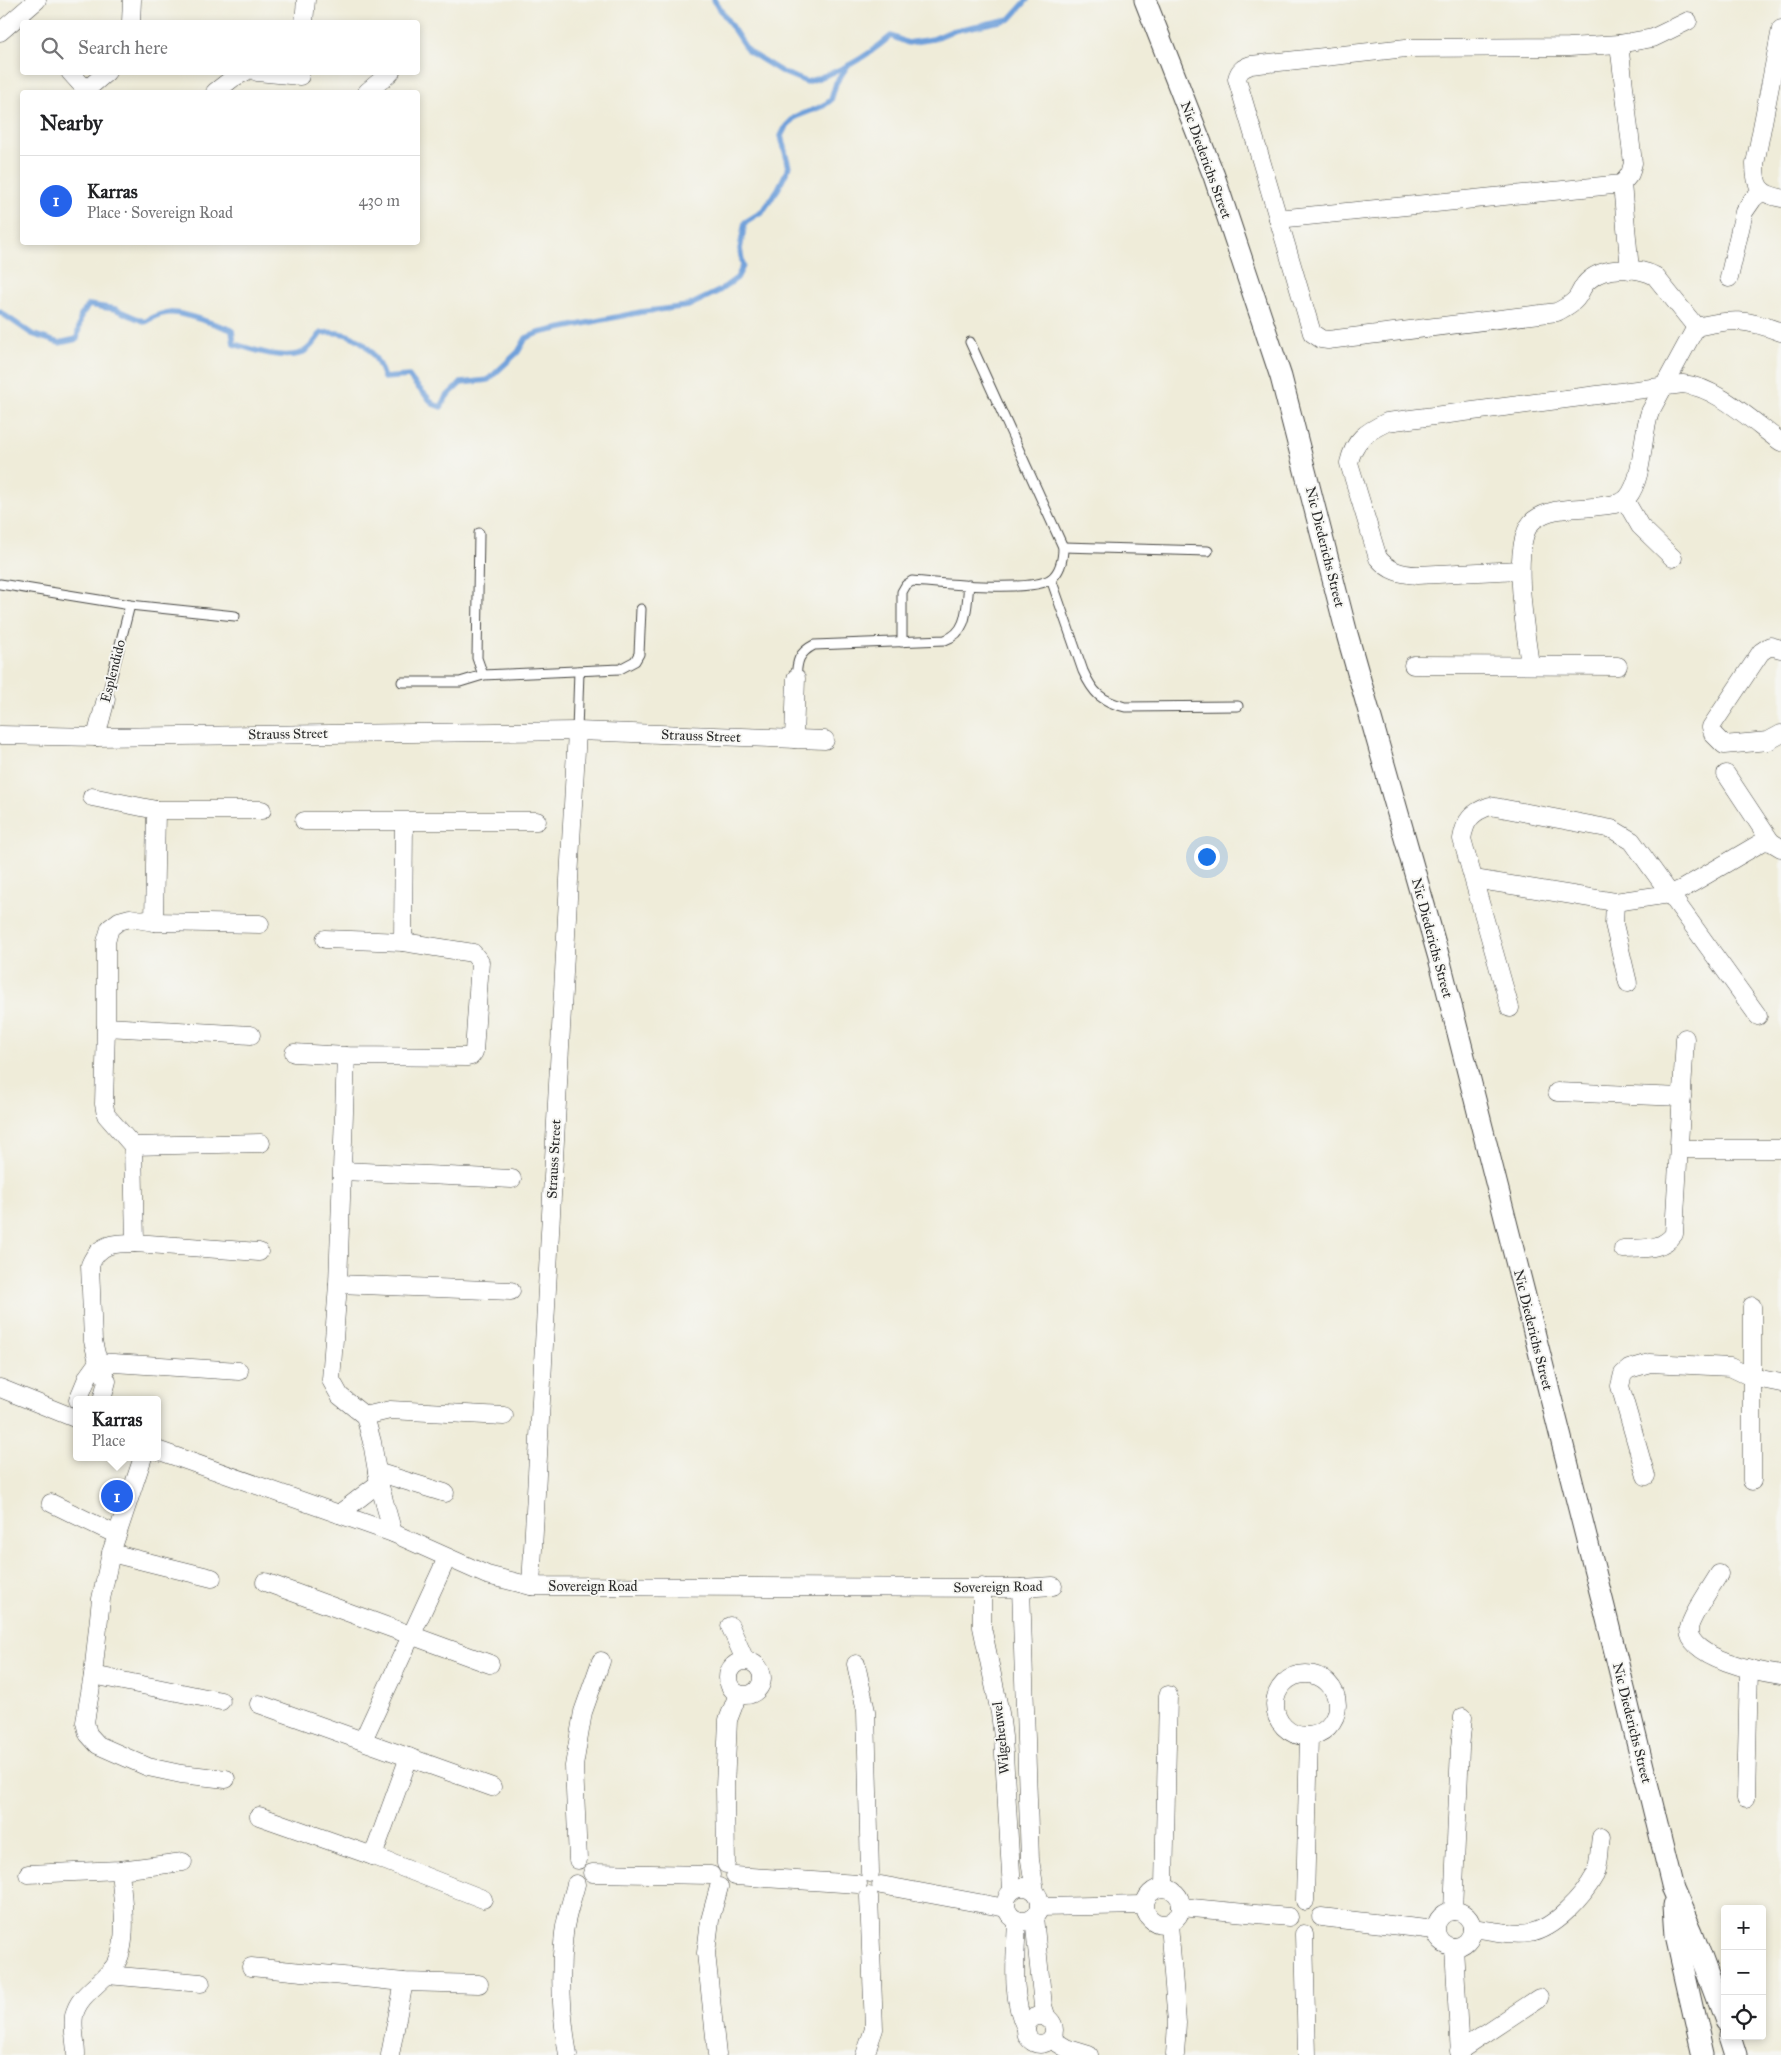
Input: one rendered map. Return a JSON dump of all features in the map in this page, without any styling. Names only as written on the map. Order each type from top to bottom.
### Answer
[{"type":"street","points":[[22,19],[37,0]]},
{"type":"street","points":[[131,20],[132,0]]},
{"type":"street","points":[[304,20],[306,0]]},
{"type":"street","name":"Nic Diederichs Street","points":[[1145,0],[1214,176],[1281,377],[1347,634],[1441,967],[1604,1607],[1673,1889],[1692,1932],[1721,2010]]},
{"type":"street","points":[[0,32],[20,20]]},
{"type":"street","points":[[1688,22],[1653,38],[1619,44],[1569,47],[1406,48],[1251,65],[1243,68],[1238,73],[1237,79],[1312,334],[1320,339],[1557,312],[1570,306],[1577,298],[1583,286],[1601,272],[1630,270],[1645,271],[1655,276],[1696,327]]},
{"type":"street","points":[[1781,29],[1777,71],[1755,164],[1755,178],[1762,191],[1769,196],[1781,198]]},
{"type":"street","points":[[1619,44],[1633,163],[1630,174],[1622,184],[1630,270]]},
{"type":"street","points":[[73,75],[86,90]]},
{"type":"street","points":[[88,90],[104,75]]},
{"type":"street","points":[[218,90],[239,75]]},
{"type":"street","points":[[274,75],[301,80]]},
{"type":"street","points":[[369,90],[387,75]]},
{"type":"street","points":[[1278,219],[1622,184]]},
{"type":"street","points":[[1729,278],[1744,212],[1748,205],[1762,191]]},
{"type":"street","points":[[1530,665],[1520,570],[1526,529],[1534,520],[1558,510],[1609,505],[1625,500],[1635,485],[1645,427],[1650,412],[1696,327],[1723,320],[1743,320],[1781,332]]},
{"type":"street","points":[[1520,570],[1417,575],[1400,574],[1385,566],[1378,558],[1349,463],[1352,451],[1360,439],[1373,429],[1387,422],[1665,384],[1697,385],[1711,391],[1781,442]]},
{"type":"street","points":[[1625,500],[1640,526],[1673,558]]},
{"type":"street","points":[[1781,649],[1770,646],[1761,652],[1711,727],[1713,734],[1724,744],[1768,741],[1781,734]]},
{"type":"street","points":[[1413,665],[1618,666]]},
{"type":"street","points":[[794,739],[796,678]]},
{"type":"street","name":"Esplendido","points":[[96,737],[106,698]]},
{"type":"street","name":"Strauss Street","points":[[531,1586],[577,731]]},
{"type":"street","name":"Strauss Street","points":[[0,735],[96,737],[577,731],[825,740]]},
{"type":"street","points":[[1726,774],[1776,845]]},
{"type":"street","points":[[92,797],[156,810],[262,810]]},
{"type":"street","points":[[1510,1008],[1462,839],[1464,827],[1469,817],[1478,810],[1490,806],[1612,829],[1632,840],[1758,1016]]},
{"type":"street","points":[[154,922],[156,810]]},
{"type":"street","points":[[304,821],[537,821]]},
{"type":"street","points":[[403,942],[404,822]]},
{"type":"street","points":[[1474,879],[1615,902],[1670,894],[1692,884],[1755,845],[1764,841],[1776,845]]},
{"type":"street","points":[[1615,902],[1614,924],[1628,983]]},
{"type":"street","points":[[135,1243],[133,1146],[106,1115],[104,1104],[106,942],[110,928],[119,921],[130,918],[154,922],[260,924]]},
{"type":"street","points":[[294,1053],[346,1056],[467,1057],[471,1056],[474,1052],[480,962],[477,956],[403,942],[326,939]]},
{"type":"street","points":[[106,1027],[251,1035]]},
{"type":"street","points":[[1624,1249],[1662,1246],[1674,1234],[1686,1038]]},
{"type":"street","points":[[346,1056],[338,1284],[331,1380],[340,1396],[365,1416],[372,1442],[378,1478],[393,1532]]},
{"type":"street","points":[[1557,1092],[1682,1097]]},
{"type":"street","points":[[133,1146],[261,1144]]},
{"type":"street","points":[[1680,1149],[1781,1149]]},
{"type":"street","points":[[342,1171],[512,1178]]},
{"type":"street","points":[[103,1396],[108,1381],[98,1362],[93,1341],[90,1264],[94,1254],[105,1246],[119,1243],[259,1252]]},
{"type":"street","points":[[338,1284],[511,1291]]},
{"type":"street","points":[[1752,1306],[1752,1481]]},
{"type":"street","points":[[98,1362],[239,1371]]},
{"type":"street","points":[[81,1396],[88,1376],[98,1362]]},
{"type":"street","points":[[1646,1476],[1620,1386],[1623,1374],[1629,1369],[1650,1363],[1730,1367],[1751,1377],[1781,1383]]},
{"type":"street","points":[[0,1388],[73,1408]]},
{"type":"street","points":[[365,1416],[390,1410],[504,1416]]},
{"type":"street","name":"Sovereign Road","points":[[161,1451],[393,1532],[487,1575],[531,1586],[982,1588],[1053,1586]]},
{"type":"street","points":[[142,1461],[110,1553],[101,1599],[93,1674],[85,1722],[88,1734],[98,1744],[148,1767],[181,1774],[226,1779]]},
{"type":"street","points":[[378,1478],[445,1493]]},
{"type":"street","points":[[339,1514],[378,1478]]},
{"type":"street","points":[[51,1503],[117,1535]]},
{"type":"street","points":[[110,1553],[212,1578]]},
{"type":"street","points":[[363,1740],[447,1558]]},
{"type":"street","points":[[1719,1574],[1690,1625],[1690,1636],[1694,1643],[1719,1660],[1781,1676]]},
{"type":"street","points":[[265,1582],[490,1664]]},
{"type":"street","name":"Wilgeheuwel","points":[[982,1588],[982,1627],[1000,1712],[1003,1737],[1012,1890],[1024,1886],[1026,1909]]},
{"type":"street","name":"Wilgeheuwel","points":[[1021,1588],[1030,1860],[1026,1909]]},
{"type":"street","points":[[730,1626],[745,1660],[758,1665],[763,1678],[758,1690],[745,1696],[732,1690],[729,1685],[729,1671],[732,1666],[745,1660]]},
{"type":"street","points":[[578,1860],[574,1766],[583,1712],[601,1661]]},
{"type":"street","points":[[856,1664],[866,1711],[874,2029],[865,2055]]},
{"type":"street","points":[[1746,1799],[1749,1668]]},
{"type":"street","points":[[93,1674],[221,1701]]},
{"type":"street","points":[[592,1873],[715,1881],[729,1885],[731,1870],[725,1787],[728,1720],[738,1694]]},
{"type":"street","points":[[1164,1888],[1168,1695]]},
{"type":"street","points":[[258,1704],[492,1787]]},
{"type":"street","points":[[1453,1911],[1463,1717]]},
{"type":"street","points":[[1305,1901],[1309,1736]]},
{"type":"street","points":[[373,1856],[409,1757]]},
{"type":"street","points":[[259,1816],[373,1856],[483,1899]]},
{"type":"street","points":[[1472,1928],[1512,1933],[1530,1932],[1550,1924],[1567,1912],[1595,1874],[1601,1837]]},
{"type":"street","points":[[578,1860],[588,1864],[592,1873]]},
{"type":"street","points":[[578,1860],[569,1866],[567,1871],[571,1882],[576,1884],[586,1883],[592,1873]]},
{"type":"street","points":[[28,1874],[120,1870],[183,1862]]},
{"type":"street","points":[[76,2055],[74,2016],[80,2002],[107,1976],[117,1962],[122,1944],[123,1900],[120,1870]]},
{"type":"street","points":[[731,1870],[869,1885],[1026,1909],[1144,1905]]},
{"type":"street","points":[[715,1881],[706,1953],[716,2055]]},
{"type":"street","points":[[568,2055],[562,2022],[561,1984],[564,1931],[576,1884]]},
{"type":"street","points":[[1156,1888],[1164,1888],[1176,1894],[1182,1907],[1180,1914],[1169,1924],[1155,1923],[1149,1919],[1144,1905],[1150,1892],[1156,1888]]},
{"type":"street","name":"Nic Diederichs Street","points":[[1673,1889],[1676,1936],[1703,2055]]},
{"type":"street","points":[[1305,1901],[1316,1906],[1321,1917],[1316,1929],[1304,1934],[1293,1929],[1288,1917],[1293,1906],[1305,1901]]},
{"type":"street","points":[[1182,1907],[1288,1917]]},
{"type":"street","points":[[1026,1909],[1044,2006],[1047,2018],[1054,2025],[1051,2039],[1042,2044],[1032,2041],[1027,2033],[1018,2006],[1016,1972],[1026,1909]]},
{"type":"street","points":[[1453,1911],[1466,1915],[1472,1928],[1467,1941],[1462,1945],[1454,1947],[1441,1942],[1437,1937],[1436,1930],[1440,1917],[1446,1912],[1453,1911]]},
{"type":"street","points":[[1321,1917],[1436,1930]]},
{"type":"street","points":[[1169,1924],[1177,2023],[1174,2055]]},
{"type":"street","points":[[1304,1934],[1307,2055]]},
{"type":"street","points":[[1454,1947],[1460,2053]]},
{"type":"street","points":[[251,1967],[404,1982],[479,1984]]},
{"type":"street","points":[[107,1976],[201,1982]]},
{"type":"street","points":[[390,2055],[404,1982]]},
{"type":"street","points":[[1460,2053],[1539,1998]]},
{"type":"street","points":[[1026,2028],[1028,2023],[1036,2016],[1047,2018]]},
{"type":"street","points":[[1051,2039],[1066,2048],[1089,2055]]},
{"type":"street","points":[[1731,2040],[1736,2055]]},
{"type":"lane","points":[[902,642],[902,592],[906,585],[912,581],[1034,585],[1051,579],[1060,567],[1063,558],[1063,547],[970,342]]},
{"type":"lane","points":[[479,532],[477,658],[483,675]]},
{"type":"lane","points":[[1063,547],[1208,550]]},
{"type":"lane","points":[[1051,579],[1089,685],[1110,704],[1125,707],[1238,706]]},
{"type":"lane","points":[[0,584],[130,605],[235,616]]},
{"type":"lane","points":[[796,678],[797,662],[800,655],[814,645],[945,640],[954,638],[964,624],[969,584]]},
{"type":"lane","name":"Esplendido","points":[[106,698],[130,605]]},
{"type":"lane","points":[[402,682],[460,682],[483,675],[620,669],[635,661],[639,654],[641,609]]},
{"type":"lane","points":[[577,731],[579,670]]},
{"type":"waterway","points":[[714,0],[748,51],[782,72],[807,82],[851,64],[891,36],[908,43],[933,39],[952,31],[1010,19],[1027,0]]},
{"type":"waterway","points":[[0,312],[32,334],[59,343],[77,339],[81,315],[89,305],[115,309],[145,322],[167,313],[190,316],[232,330],[234,344],[274,355],[303,353],[321,333],[344,334],[354,337],[369,349],[375,357],[384,378],[409,376],[433,404],[441,407],[447,396],[461,383],[488,380],[518,352],[526,338],[538,333],[641,312],[688,306],[719,291],[737,278],[743,266],[740,249],[745,222],[763,211],[778,189],[789,167],[781,136],[786,126],[795,117],[823,106],[831,100],[836,83],[846,68]]},
{"type":"place","name":"Karras","points":[[117,1496]]}]
